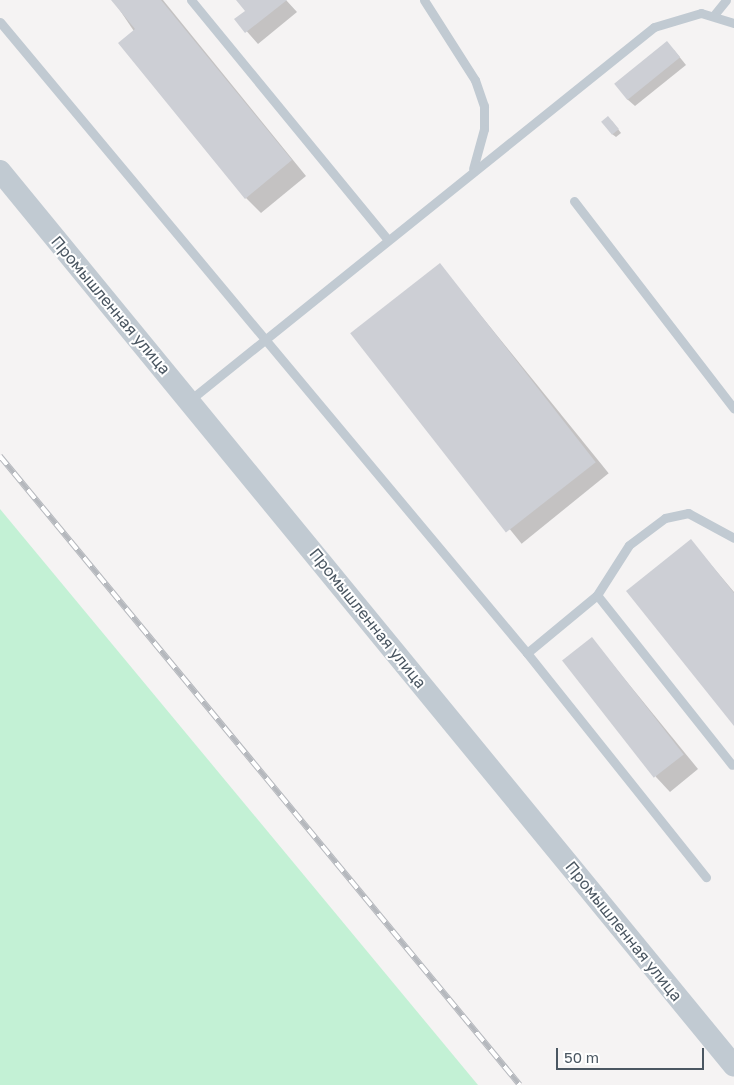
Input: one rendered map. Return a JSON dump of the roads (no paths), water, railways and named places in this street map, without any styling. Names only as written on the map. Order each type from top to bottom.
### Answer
[{"type":"street","name":"Промышленная улица","points":[[0,171],[190,400],[734,1066]]},
{"type":"lane","points":[[191,0],[387,239]]},
{"type":"lane","points":[[424,0],[474,80],[484,106],[484,129],[473,169]]},
{"type":"lane","points":[[714,15],[726,0]]},
{"type":"lane","points":[[190,400],[473,169],[654,27],[684,16],[714,15],[734,23]]},
{"type":"lane","points":[[0,22],[527,654],[706,877]]},
{"type":"lane","points":[[574,202],[734,409]]},
{"type":"lane","points":[[527,654],[597,595],[629,545],[665,518],[688,513],[734,538]]},
{"type":"lane","points":[[597,595],[732,765]]},
{"type":"railway","points":[[0,456],[520,1085]]}]
